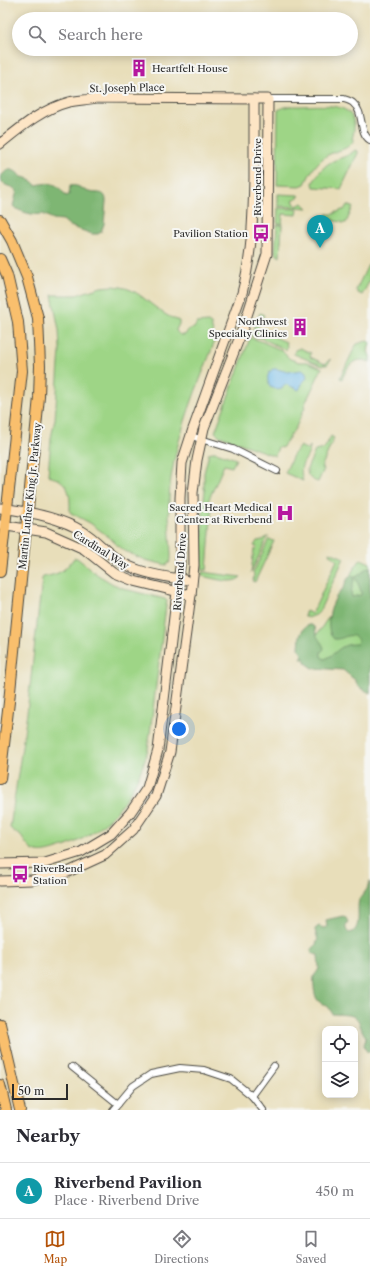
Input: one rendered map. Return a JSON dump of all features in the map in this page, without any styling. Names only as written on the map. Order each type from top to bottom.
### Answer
[{"type":"main road","name":"Martin Luther King Jr. Parkway","points":[[0,220],[12,241],[27,277],[38,318],[40,366],[39,397],[28,513],[0,779]]},
{"type":"main road","points":[[0,259],[7,275],[18,322],[22,371],[3,508],[0,572]]},
{"type":"main road","points":[[0,1024],[20,1110]]},
{"type":"main road","points":[[0,1085],[6,1110]]},
{"type":"street","name":"St. Joseph Place","points":[[0,144],[20,127],[41,113],[69,102],[97,98],[268,99]]},
{"type":"street","name":"Riverbend Drive","points":[[0,864],[45,863],[81,852],[111,834],[130,813],[147,788],[158,750],[179,579],[182,464],[248,272],[253,211],[254,98]]},
{"type":"street","points":[[268,99],[344,99],[353,103],[358,109],[361,116],[364,134],[370,140]]},
{"type":"street","name":"Riverbend Drive","points":[[0,881],[32,880],[68,872],[105,854],[133,830],[156,796],[170,752],[191,595],[194,565],[194,493],[197,460],[204,428],[241,334],[267,254],[268,99]]},
{"type":"street","points":[[191,436],[233,449],[277,471]]},
{"type":"street","name":"Cardinal Way","points":[[3,508],[61,521],[82,530],[119,560],[133,568],[192,582]]},
{"type":"street","name":"Cardinal Way","points":[[2,525],[46,532],[84,549],[114,573],[134,581],[191,595]]},
{"type":"street","points":[[252,1096],[274,1066]]},
{"type":"street","points":[[72,1067],[118,1104]]},
{"type":"street","points":[[113,1110],[133,1086],[151,1074],[180,1068],[204,1070],[231,1079],[252,1096],[263,1110]]},
{"type":"green space","points":[[291,106],[336,107],[345,110],[352,116],[354,125],[352,139],[354,140],[347,147],[332,153],[319,162],[312,170],[305,184],[300,186],[277,185],[278,110]]},
{"type":"green space","points":[[355,150],[358,151],[358,153],[341,189],[314,187],[313,183],[325,166]]},
{"type":"green space","points":[[7,170],[15,171],[21,177],[36,185],[46,183],[53,184],[66,196],[69,195],[70,186],[78,186],[89,192],[104,195],[106,201],[104,224],[101,232],[98,234],[92,234],[70,226],[63,220],[53,219],[43,214],[27,213],[19,210],[13,206],[17,191],[4,184],[0,179]]},
{"type":"green space","points":[[278,194],[299,195],[300,196],[293,200],[296,206],[303,203],[308,208],[278,206]]},
{"type":"green space","points":[[347,205],[353,207],[346,223],[334,221],[333,219],[327,219],[327,214],[335,214],[335,212],[344,210]]},
{"type":"green space","points":[[278,208],[298,209],[297,215],[283,214],[282,224],[277,223]]},
{"type":"green space","points":[[277,225],[282,225],[280,257],[275,252]]},
{"type":"green space","points":[[368,265],[370,266],[370,280],[362,295],[356,290]]},
{"type":"green space","points":[[112,286],[127,288],[171,318],[179,321],[176,330],[180,335],[185,335],[188,330],[194,328],[197,323],[208,322],[211,324],[215,341],[189,408],[174,460],[169,497],[171,558],[170,562],[166,565],[145,560],[121,549],[109,537],[90,523],[71,513],[68,489],[58,479],[48,475],[51,438],[55,419],[60,350],[59,330],[52,295],[76,295],[101,287]]},
{"type":"green space","points":[[260,313],[264,315],[257,329],[286,342],[286,350],[261,338],[251,336]]},
{"type":"green space","points":[[250,338],[281,350],[290,359],[299,362],[307,362],[322,368],[296,427],[282,448],[278,447],[275,456],[220,436],[215,432]]},
{"type":"green space","points":[[366,341],[370,342],[368,351],[370,362],[364,360],[355,361],[349,366],[342,379],[340,378],[357,344]]},
{"type":"green space","points":[[300,348],[311,353],[310,357],[325,364],[330,359],[331,360],[327,365],[323,366],[294,354],[295,350]]},
{"type":"green space","points":[[331,436],[334,438],[321,468],[324,469],[318,482],[310,478],[307,469],[315,451],[324,449]]},
{"type":"green space","points":[[300,446],[308,450],[310,446],[301,470],[303,481],[285,473],[293,455]]},
{"type":"green space","points":[[212,452],[236,459],[232,467],[224,465],[207,504],[212,506],[207,570],[202,570],[203,507],[205,490],[204,473],[209,453]]},
{"type":"green space","points":[[268,536],[251,573],[254,549],[257,547],[254,546],[257,541],[263,540]]},
{"type":"green space","points":[[269,539],[274,541],[255,582],[253,581],[253,573]]},
{"type":"green space","points":[[330,552],[344,558],[319,612],[308,618],[304,615],[306,611],[312,614],[337,560],[330,554]]},
{"type":"green space","points":[[74,558],[77,558],[98,575],[113,584],[128,590],[165,599],[167,601],[148,749],[136,781],[128,796],[118,809],[107,821],[94,831],[80,840],[64,847],[47,852],[40,852],[32,850],[20,835],[10,828],[27,713],[42,579],[43,577],[61,572]]},
{"type":"green space","points":[[361,559],[370,563],[370,663],[366,664],[301,658],[334,609],[353,570]]},
{"type":"green space","points":[[370,567],[370,693],[359,687],[355,680],[343,670],[313,668],[306,663],[299,648],[300,636],[303,629],[308,625],[312,625],[315,628],[324,649],[321,652],[321,657],[325,659],[344,646],[357,644],[358,640],[353,636],[334,639],[329,630],[329,618],[336,597],[342,591],[350,576],[355,576],[351,592],[352,597],[361,595],[356,577],[366,568]]},
{"type":"green space","points":[[202,572],[241,577],[234,581],[224,581],[202,576]]},
{"type":"green space","points":[[370,881],[370,1052],[367,1052],[364,1045],[366,1037],[357,1019],[348,1015],[332,1014],[328,1007],[317,999],[314,991],[314,976],[319,968],[318,955],[311,951],[316,945],[317,940],[315,929],[319,926],[323,928],[327,927],[326,920],[343,916],[348,922],[346,928],[349,933],[356,928],[358,924],[359,900],[366,891]]},
{"type":"water","points":[[273,369],[288,372],[302,370],[306,373],[307,378],[299,390],[286,384],[279,390],[270,387],[268,382],[268,375]]},
{"type":"place","name":"Heartfelt House","points":[[139,68]]},
{"type":"place","name":"Pavilion Station","points":[[261,233]]},
{"type":"place","name":"Riverbend Pavilion","points":[[320,248]]},
{"type":"place","name":"Northwest Specialty Clinics","points":[[300,327]]},
{"type":"place","name":"Sacred Heart Medical Center at Riverbend","points":[[285,513]]},
{"type":"place","name":"RiverBend Station","points":[[20,874]]}]
